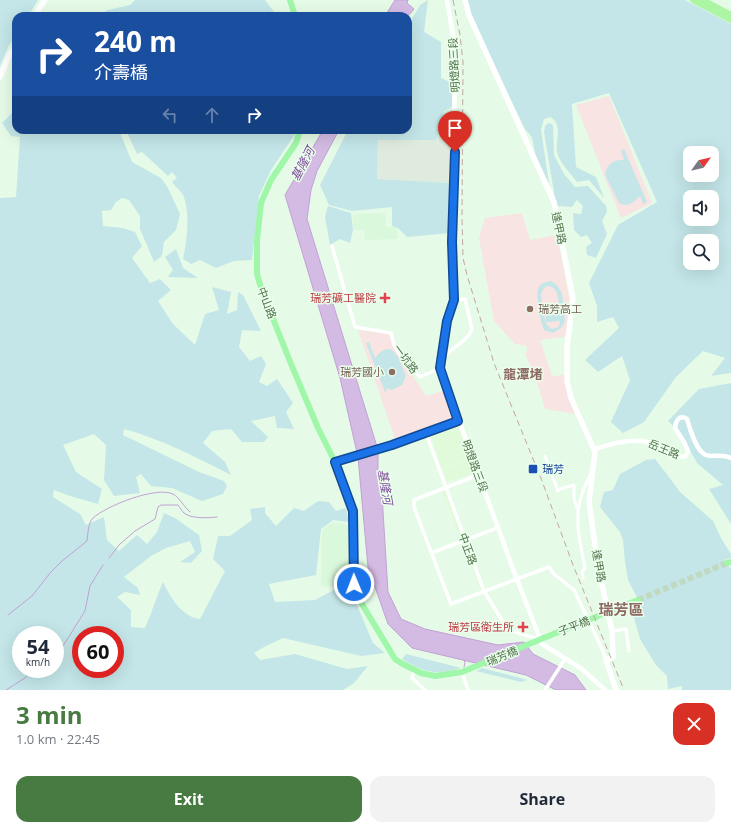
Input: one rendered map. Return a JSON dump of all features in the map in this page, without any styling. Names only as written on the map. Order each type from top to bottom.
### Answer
[{"type":"highway","points":[[693,0],[731,20]]},
{"type":"highway","points":[[703,0],[731,15]]},
{"type":"main road","points":[[37,12],[45,0]]},
{"type":"main road","points":[[290,0],[294,12]]},
{"type":"main road","name":"逢甲路","points":[[465,0],[469,15],[554,202],[573,298],[567,347],[566,381],[594,449],[594,467],[589,502],[598,566],[612,631],[612,657],[606,660]]},
{"type":"main road","points":[[0,77],[12,51]]},
{"type":"main road","name":"中山路","points":[[299,134],[296,143],[271,180],[261,203],[257,240],[257,274],[262,291],[292,366],[318,428],[335,462],[353,511],[354,585]]},
{"type":"main road","name":"瑞芳橋","points":[[354,585],[359,599],[395,658],[401,663],[421,673],[435,676],[462,672],[532,644]]},
{"type":"main road","name":"子平橋","points":[[532,644],[638,600]]},
{"type":"main road","points":[[606,660],[616,690]]},
{"type":"street","name":"明燈路三段","points":[[447,0],[453,35],[455,75],[452,242],[454,300],[447,321],[440,368],[458,421],[540,640]]},
{"type":"street","name":"一坑路","points":[[332,246],[355,328],[391,333],[396,349],[417,376],[422,377],[440,368]]},
{"type":"street","points":[[440,368],[445,356],[467,338],[472,329],[465,299],[454,300]]},
{"type":"street","name":"岳王路","points":[[594,449],[620,443],[642,441],[653,444],[682,458],[686,456],[688,451],[675,428],[678,419],[684,417],[687,419],[695,442],[704,454],[707,456],[724,455],[731,458]]},
{"type":"street","points":[[335,462],[392,445],[458,421]]},
{"type":"street","name":"中正路","points":[[426,433],[484,591],[508,630],[540,640]]},
{"type":"street","points":[[544,456],[557,490],[574,485],[574,498],[578,511]]},
{"type":"street","name":"逢甲路","points":[[583,578],[582,572],[585,568],[578,536],[578,511],[582,492],[594,467]]},
{"type":"street","points":[[478,475],[414,500],[414,507],[451,604],[549,567],[554,574],[574,590],[606,660]]},
{"type":"street","points":[[431,552],[498,528]]},
{"type":"street","points":[[345,585],[354,585]]},
{"type":"street","points":[[612,631],[626,629],[629,651]]},
{"type":"street","points":[[540,640],[544,646],[582,669],[605,690]]},
{"type":"street","points":[[545,690],[565,659]]},
{"type":"street","points":[[414,670],[412,678],[425,690]]},
{"type":"street","points":[[462,672],[468,690]]},
{"type":"shaded area","points":[[0,0],[38,0],[30,12],[12,12],[12,40],[0,66]]},
{"type":"shaded area","points":[[135,0],[265,0],[274,12],[104,12],[130,5]]},
{"type":"shaded area","points":[[395,0],[408,0],[407,3],[414,9],[411,12],[388,12]]},
{"type":"shaded area","points":[[428,0],[424,32],[441,42],[441,78],[452,83],[452,107],[444,111],[436,140],[378,140],[377,179],[450,183],[450,233],[407,237],[398,228],[392,226],[392,207],[352,211],[329,205],[320,185],[346,134],[412,134],[412,19],[420,5]]},
{"type":"shaded area","points":[[466,0],[685,0],[731,24],[731,373],[711,376],[725,358],[703,351],[676,377],[644,422],[623,433],[611,422],[630,380],[622,356],[598,372],[585,360],[619,328],[613,317],[597,322],[597,306],[589,283],[618,225],[657,202],[609,93],[572,104],[576,167],[596,177],[604,198],[589,180],[577,182],[561,162],[557,150],[558,129],[554,120],[550,117],[544,119],[541,130],[550,190],[535,154],[532,137],[525,129],[466,6]]},
{"type":"shaded area","points":[[609,96],[652,203],[621,218],[576,105]]},
{"type":"shaded area","points":[[12,113],[12,134],[121,134],[132,162],[161,178],[168,188],[180,214],[176,230],[164,242],[162,256],[154,262],[140,229],[140,216],[129,200],[122,198],[116,202],[111,210],[102,211],[103,226],[123,228],[135,232],[142,246],[132,258],[150,283],[160,279],[171,290],[158,301],[173,324],[195,345],[205,314],[219,310],[212,287],[231,292],[227,314],[237,310],[238,292],[243,295],[261,331],[242,330],[239,347],[250,361],[261,356],[266,364],[259,382],[267,386],[277,379],[293,403],[286,412],[294,429],[277,428],[275,416],[251,421],[268,437],[264,442],[242,442],[231,429],[212,431],[203,443],[225,462],[231,475],[165,443],[124,429],[123,435],[199,472],[224,481],[227,486],[223,494],[202,501],[172,488],[151,486],[141,474],[136,477],[140,493],[114,496],[104,480],[106,445],[94,434],[63,445],[76,472],[102,489],[98,504],[54,490],[53,497],[80,514],[86,525],[104,517],[107,540],[119,551],[137,535],[147,544],[157,532],[164,513],[175,518],[199,535],[202,551],[191,563],[180,562],[195,552],[190,541],[166,548],[151,556],[124,577],[138,588],[140,595],[125,592],[117,597],[131,610],[131,627],[145,628],[163,582],[173,600],[182,610],[200,619],[225,571],[213,559],[218,536],[230,536],[252,520],[250,509],[265,507],[265,513],[276,526],[294,508],[304,511],[318,501],[329,502],[336,511],[346,508],[349,522],[333,520],[321,529],[316,575],[269,584],[275,602],[315,600],[334,590],[354,598],[373,643],[385,653],[361,656],[283,638],[254,653],[260,660],[295,654],[347,669],[368,666],[354,683],[343,690],[0,690],[0,198],[16,197],[20,137],[11,136],[2,123]]},
{"type":"shaded area","points":[[548,123],[552,124],[553,126],[554,155],[564,174],[575,187],[588,186],[606,206],[607,212],[602,221],[607,234],[596,258],[587,255],[586,247],[592,243],[587,235],[581,237],[574,230],[573,213],[581,214],[583,206],[577,200],[572,207],[558,206],[555,198],[544,132],[545,126]]},
{"type":"shaded area","points":[[439,129],[448,132],[450,141],[450,183],[377,179],[378,139],[436,140]]},
{"type":"shaded area","points":[[128,134],[295,134],[271,170],[259,196],[252,260],[234,261],[216,268],[200,260],[191,264],[183,259],[187,236],[187,212],[183,195],[172,182],[177,178],[172,172],[168,176],[142,152],[137,154]]},
{"type":"shaded area","points":[[321,134],[337,134],[317,171],[311,190],[307,219],[378,450],[378,471],[382,495],[388,592],[401,619],[425,629],[498,645],[524,642],[533,654],[575,675],[586,690],[556,690],[526,675],[412,648],[388,624],[368,567],[358,457],[340,378],[285,195]]},
{"type":"shaded area","points":[[624,149],[647,202],[643,204],[640,196],[628,205],[619,203],[605,175],[607,168],[611,163],[617,160],[624,160],[621,150]]},
{"type":"shaded area","points":[[328,206],[351,213],[353,230],[350,243],[340,239],[330,245],[325,217]]},
{"type":"shaded area","points":[[385,213],[386,227],[397,227],[398,239],[365,240],[364,230],[353,230],[353,214]]},
{"type":"shaded area","name":"瑞芳高工","points":[[522,213],[530,240],[557,235],[569,298],[567,332],[564,337],[540,340],[552,376],[564,375],[576,414],[545,409],[535,375],[525,354],[527,352],[527,348],[525,345],[515,344],[494,321],[479,238],[485,218]]},
{"type":"shaded area","points":[[176,249],[183,268],[198,278],[168,277],[173,270],[165,257]]},
{"type":"shaded area","points":[[551,281],[557,285],[562,293],[565,322],[561,328],[553,333],[544,330],[541,322],[537,294],[539,287],[542,284]],"holes":[[[548,286],[555,289],[558,297],[559,314],[545,315],[546,322],[544,318],[541,293],[545,287]],[[560,321],[559,326],[554,329],[550,328],[546,322]]]},
{"type":"shaded area","name":"瑞芳國小","points":[[358,330],[388,333],[399,355],[426,396],[444,391],[455,419],[395,439]]},
{"type":"shaded area","points":[[369,342],[375,358],[387,349],[395,353],[406,376],[402,385],[392,390],[386,388],[387,391],[385,392],[366,343]]},
{"type":"shaded area","points":[[731,383],[731,524],[709,489],[723,485],[697,463],[680,432],[668,421],[699,389]]},
{"type":"shaded area","points":[[458,423],[470,458],[442,468],[430,433]]},
{"type":"shaded area","points":[[470,459],[475,472],[447,482],[443,469]]},
{"type":"shaded area","points":[[655,459],[680,492],[713,521],[731,554],[731,558],[724,560],[731,569],[731,690],[682,690],[682,686],[668,689],[667,676],[656,665],[640,639],[631,607],[640,603],[628,580],[623,540],[620,532],[600,507],[604,492],[613,490],[620,474],[646,460]]},
{"type":"shaded area","points":[[442,491],[447,491],[485,588],[481,589]]},
{"type":"shaded area","points":[[331,523],[351,525],[350,584],[341,587],[321,586],[322,531]]},
{"type":"shaded area","points":[[406,654],[461,668],[445,672],[424,670],[402,659]]},
{"type":"shaded area","points":[[482,668],[528,680],[521,682],[476,671]]},
{"type":"waterway","points":[[8,615],[32,596],[50,573],[62,561],[87,541],[90,523],[99,513],[132,498],[165,492],[173,494],[190,512]]},
{"type":"waterway","points":[[109,558],[119,545],[135,531],[155,519],[158,507],[161,505],[178,505],[184,513],[195,517],[217,517]]},
{"type":"waterway","points":[[64,644],[85,611],[90,586],[103,565]]},
{"type":"waterway","points":[[464,660],[464,667]]},
{"type":"waterway","points":[[6,690],[25,678]]},
{"type":"tunnel","points":[[638,600],[727,563]]},
{"type":"railway","points":[[453,0],[460,35],[463,62],[462,217],[463,258],[467,275],[494,363],[542,481],[573,565],[624,690]]},
{"type":"place","name":"瑞芳礦工醫院","points":[[385,298]]},
{"type":"place","name":"瑞芳高工","points":[[530,309]]},
{"type":"place","name":"瑞芳國小","points":[[392,372]]},
{"type":"place","name":"瑞芳","points":[[533,469]]},
{"type":"place","name":"瑞芳區衛生所","points":[[523,627]]},
{"type":"district","name":"龍潭堵","points":[[523,374]]},
{"type":"district","name":"瑞芳區","points":[[621,610]]},
{"type":"route","points":[[354,584],[353,511],[335,462],[392,445],[458,421],[440,368],[447,321],[454,300],[452,242],[455,152]]},
{"type":"water label","name":"基隆河","points":[[303,164]]},
{"type":"water label","name":"基隆河","points":[[385,487]]}]
